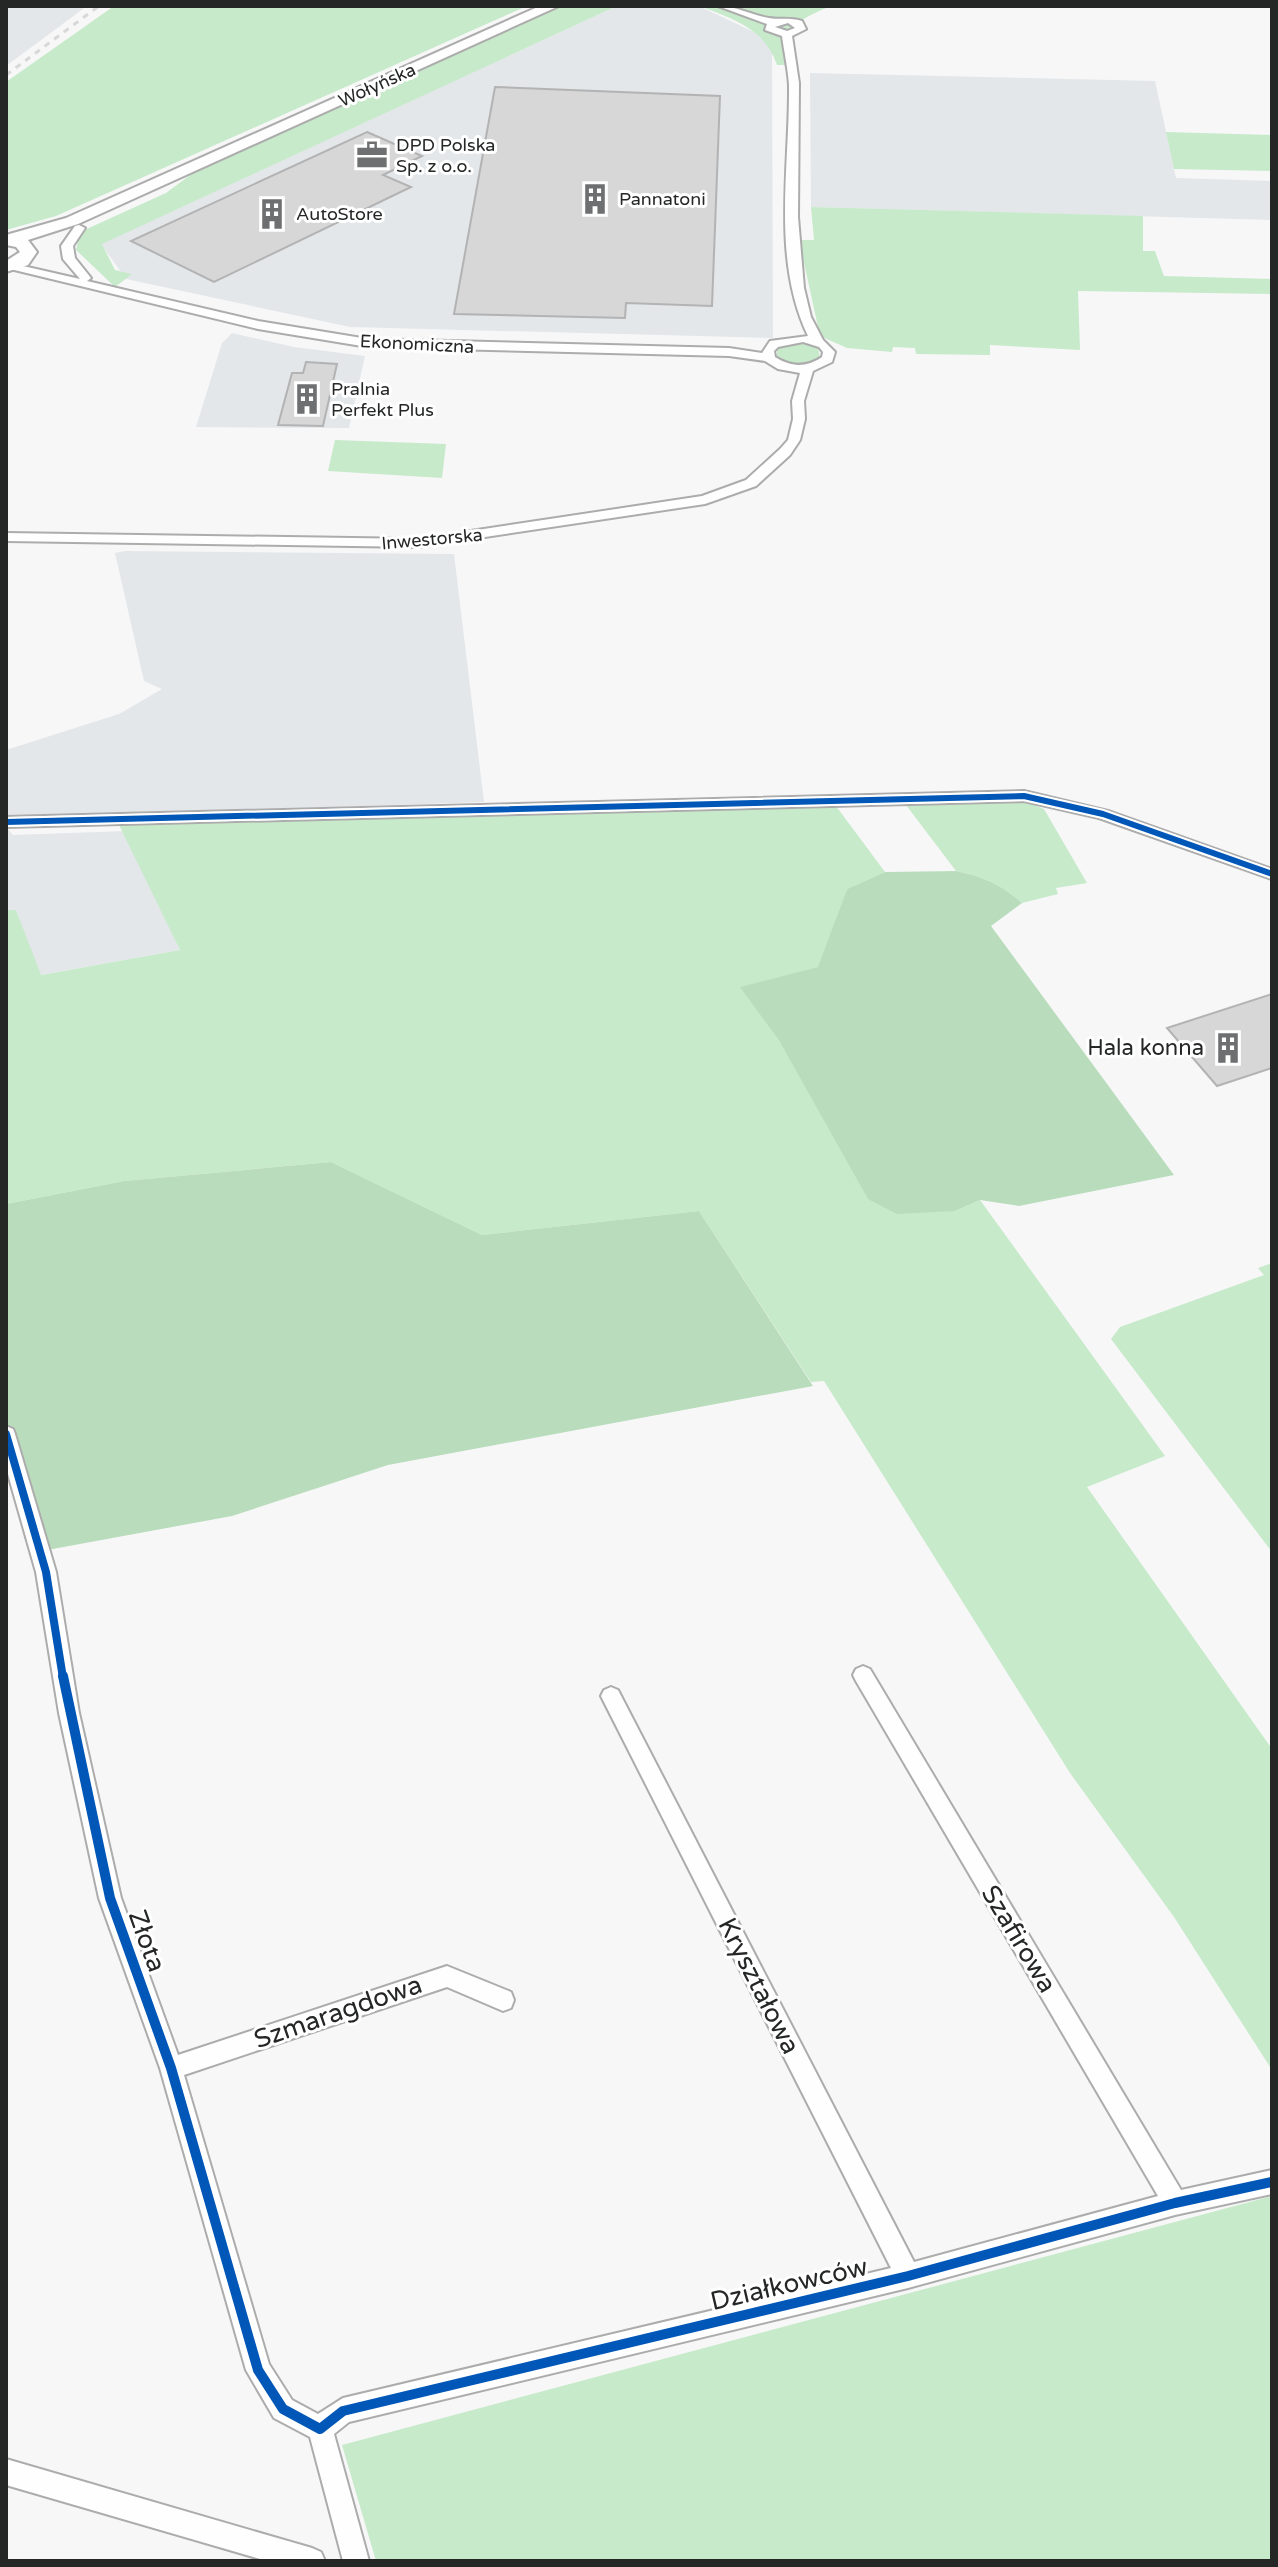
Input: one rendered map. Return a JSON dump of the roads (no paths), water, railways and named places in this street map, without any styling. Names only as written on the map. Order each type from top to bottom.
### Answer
[{"type":"main road","name":"Wołyńska","points":[[8,240],[72,221],[552,6]]},
{"type":"main road","name":"Wołyńska","points":[[17,263],[43,242],[166,190],[201,163]]},
{"type":"main road","points":[[8,240],[27,247],[17,263]]},
{"type":"street","points":[[723,6],[771,22],[770,30],[787,34],[794,79],[794,239],[804,318],[817,341]]},
{"type":"street","points":[[79,228],[67,246],[69,259],[85,278]]},
{"type":"street","name":"Ekonomiczna","points":[[17,263],[85,278],[111,289]]},
{"type":"street","name":"Ekonomiczna","points":[[17,263],[258,325],[368,343],[770,353]]},
{"type":"street","points":[[804,318],[795,338],[770,353],[783,367],[807,369]]},
{"type":"street","points":[[795,338],[817,341]]},
{"type":"street","name":"Inwestorska","points":[[6,537],[418,543],[705,500],[751,483],[794,440],[799,419],[798,401],[807,369],[823,364],[829,356],[827,348],[817,341]]},
{"type":"street","name":"Inwestorska","points":[[783,367],[798,401]]},
{"type":"street","points":[[6,822],[1024,796],[1063,802],[1103,814],[1272,874]]},
{"type":"street","name":"Złota","points":[[6,1434],[46,1572],[69,1713],[110,1898],[171,2068],[258,2370],[283,2409],[320,2429]]},
{"type":"street","name":"Szafirowa","points":[[863,1675],[1175,2203]]},
{"type":"street","name":"Kryształowa","points":[[611,1696],[908,2276]]},
{"type":"street","name":"Szmaragdowa","points":[[171,2068],[447,1976],[503,2000]]},
{"type":"street","name":"Działkowców","points":[[320,2429],[343,2411],[908,2276],[1175,2203],[1272,2182]]},
{"type":"street","points":[[320,2429],[356,2561]]},
{"type":"street","points":[[6,2472],[312,2561]]},
{"type":"railway","points":[[6,75],[99,6]]},
{"type":"place","name":"DPD Polska Sp. z o.o.","points":[[372,155]]},
{"type":"place","name":"Pannatoni","points":[[595,199]]},
{"type":"place","name":"AutoStore","points":[[272,214]]},
{"type":"place","name":"Pralnia Perfekt Plus","points":[[307,399]]},
{"type":"place","name":"Hala konna","points":[[1228,1048]]}]
